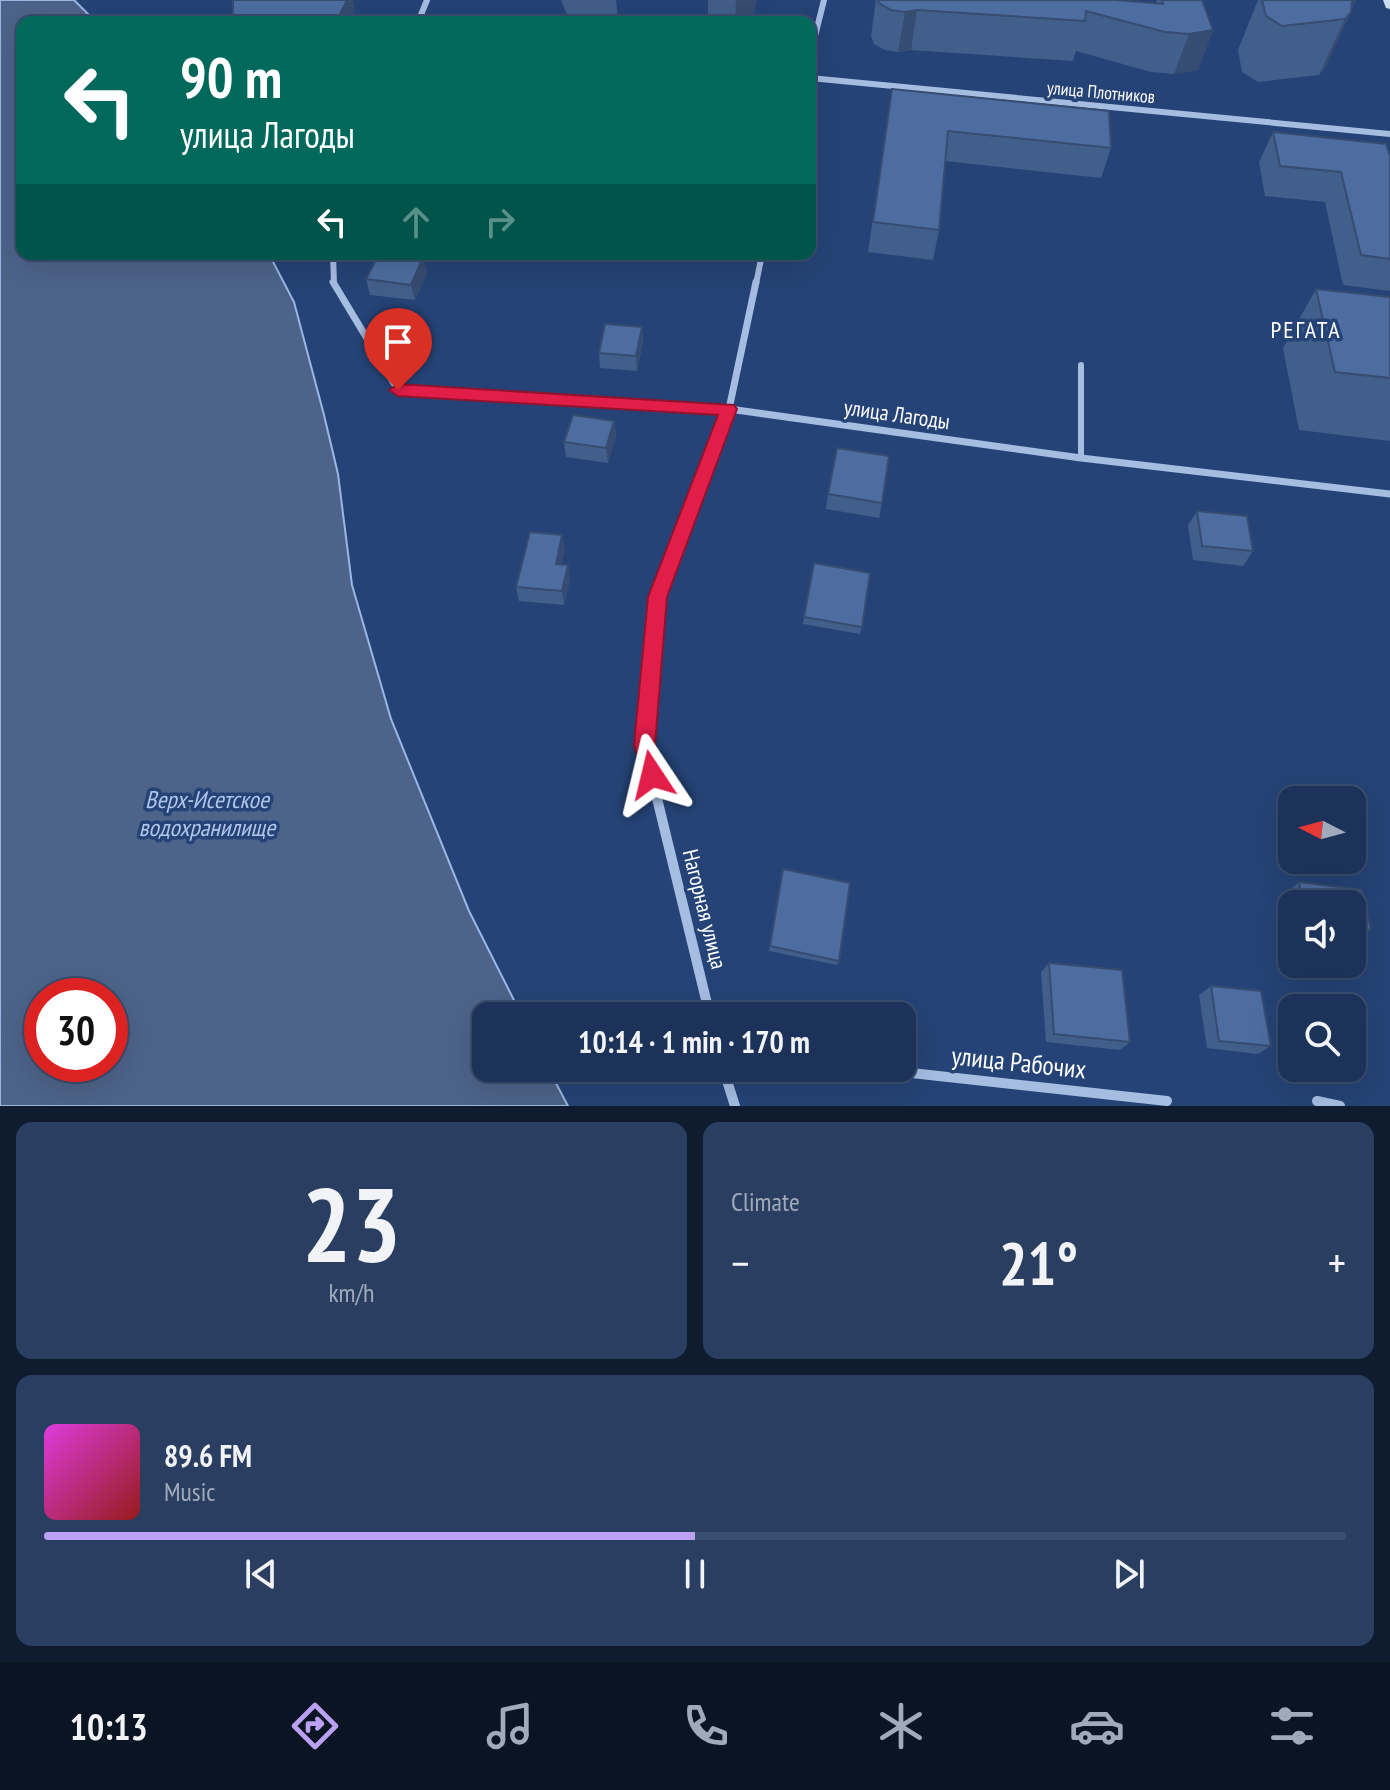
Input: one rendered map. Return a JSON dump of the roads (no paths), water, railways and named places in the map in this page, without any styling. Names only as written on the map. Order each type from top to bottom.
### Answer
[{"type":"street","points":[[816,32],[824,0]]},
{"type":"street","points":[[1388,0],[1390,6]]},
{"type":"street","name":"улица Плотников","points":[[816,79],[1390,134]]},
{"type":"street","name":"улица Лагоды","points":[[333,260],[333,282],[398,390],[729,409],[1081,458],[1390,494]]},
{"type":"street","name":"Нагорная улица","points":[[707,1002],[644,745],[657,597],[729,409],[761,260]]},
{"type":"street","name":"улица Рабочих","points":[[916,1073],[1167,1101]]},
{"type":"street","points":[[727,1082],[735,1106]]},
{"type":"street","points":[[1313,1104],[1340,1106]]},
{"type":"lane","points":[[1081,365],[1081,458]]},
{"type":"water","name":"Верх-Исетское водохранилище","points":[[0,0],[74,0],[90,16],[16,16],[16,260],[272,260],[294,302],[338,474],[352,585],[391,719],[469,911],[515,1002],[472,1002],[472,1082],[555,1082],[568,1106],[0,1106]]},
{"type":"district","name":"РЕГАТА","points":[[1306,329]]}]
